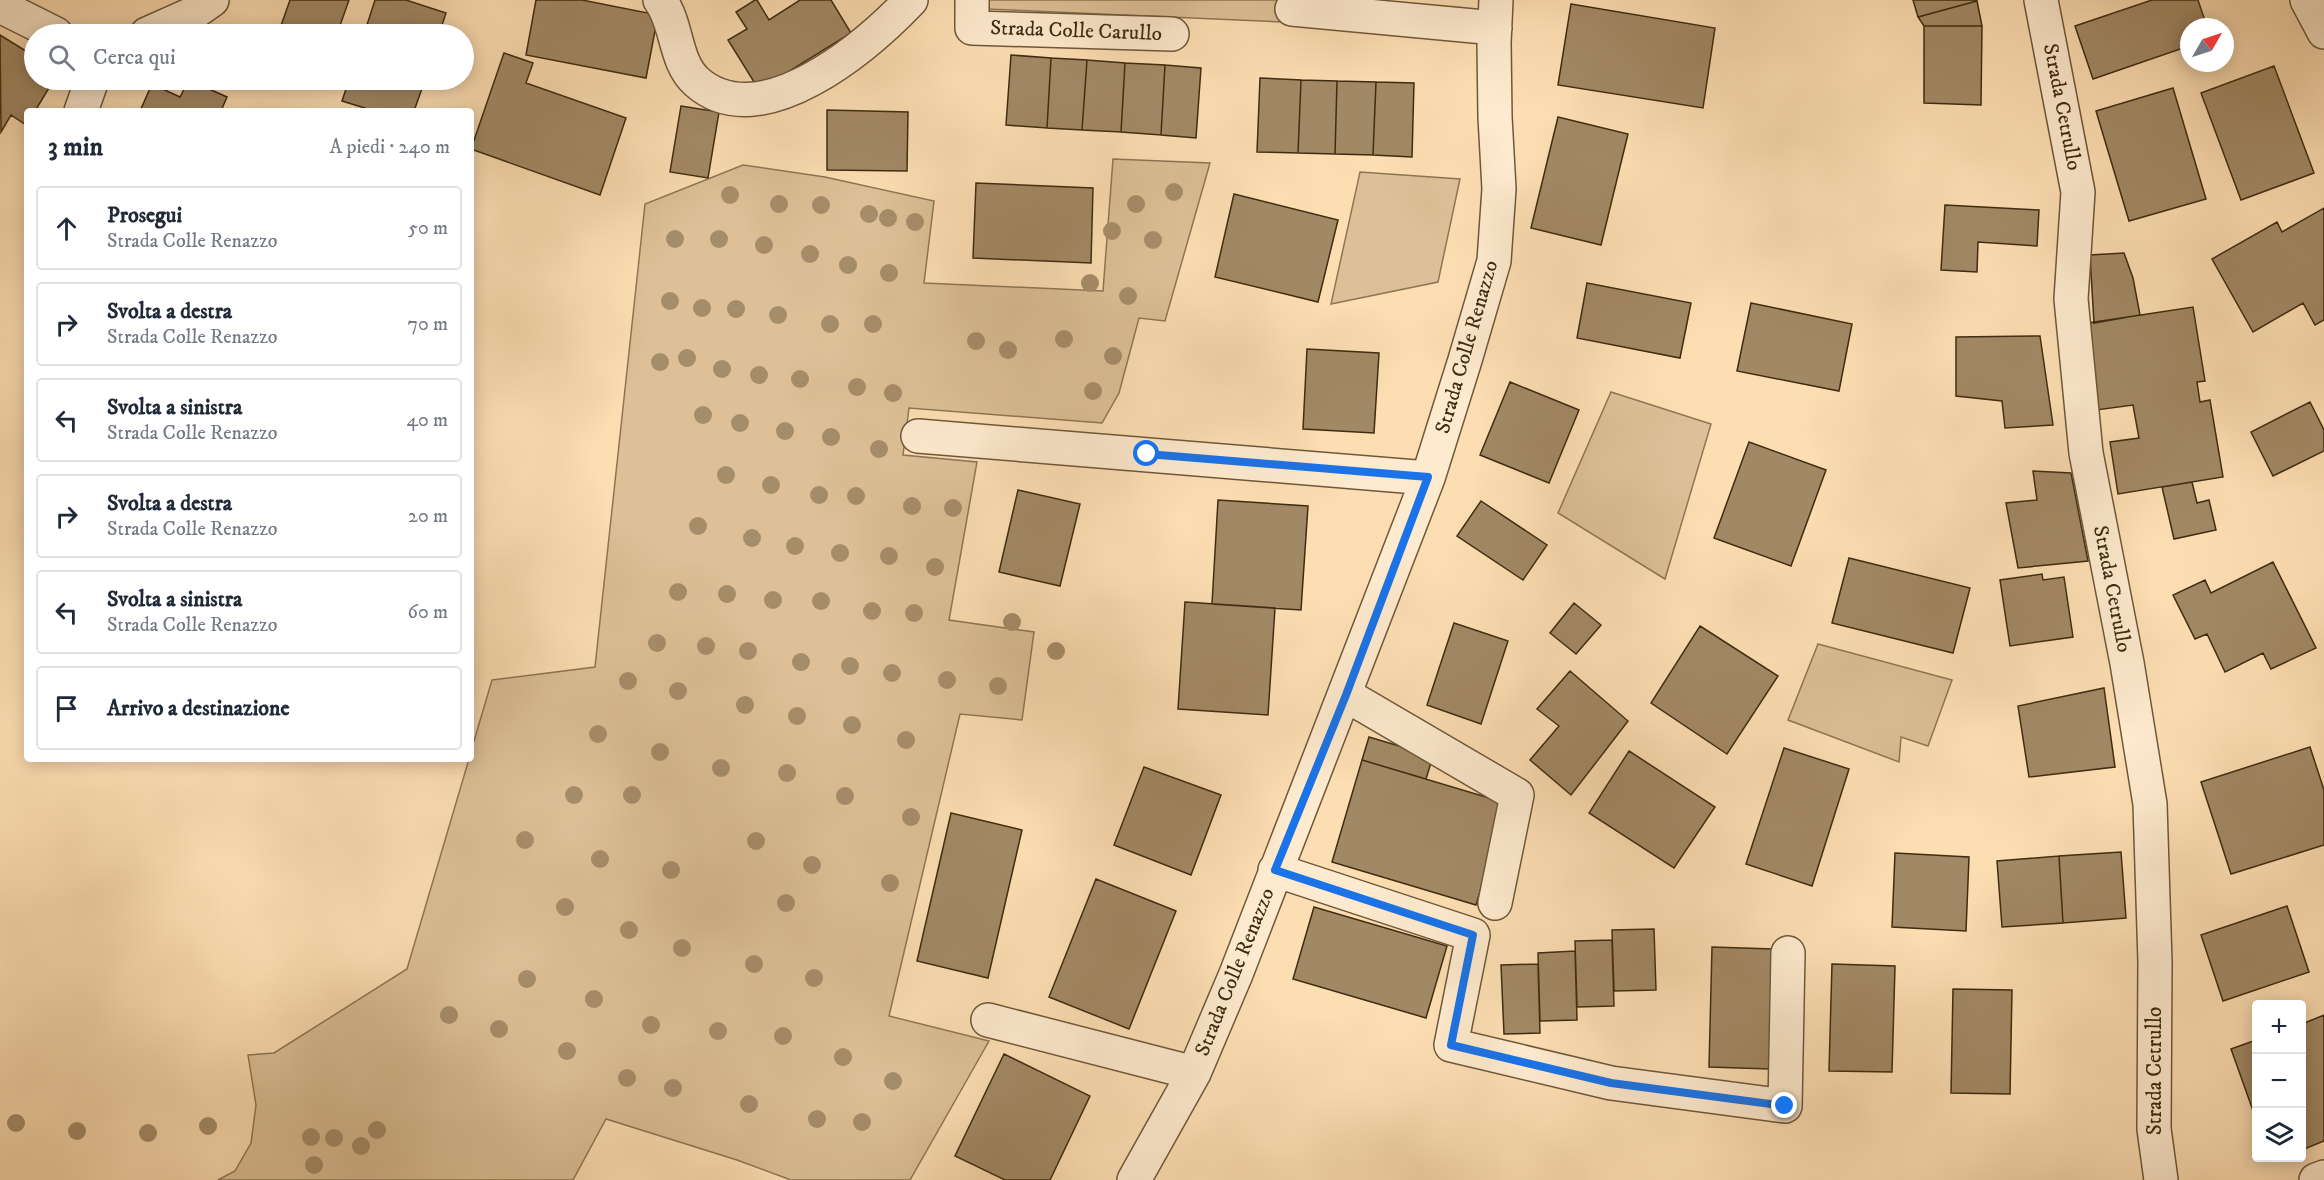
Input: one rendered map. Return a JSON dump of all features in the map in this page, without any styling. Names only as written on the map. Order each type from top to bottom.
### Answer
[{"type":"street","points":[[170,24],[192,14],[212,0]]},
{"type":"street","points":[[660,0],[684,64],[696,81],[715,95],[742,101],[771,97],[811,79],[888,24],[911,0]]},
{"type":"street","name":"Strada Colle Carullo","points":[[972,0],[972,28],[1172,34]]},
{"type":"street","name":"Strada Cetrullo","points":[[2041,0],[2078,192],[2071,299],[2086,453],[2127,663],[2150,804],[2155,962],[2154,1129],[2162,1180]]},
{"type":"street","points":[[2307,0],[2324,32]]},
{"type":"street","points":[[4,8],[36,24]]},
{"type":"street","points":[[1292,9],[1495,14]]},
{"type":"street","name":"Strada Colle Renazzo","points":[[1134,1180],[1194,1073],[1236,974],[1275,870],[1346,695],[1428,477],[1494,261],[1499,189],[1495,117],[1495,14]]},
{"type":"street","points":[[82,108],[88,90]]},
{"type":"street","points":[[918,436],[1428,477]]},
{"type":"street","points":[[1346,695],[1517,795],[1495,903]]},
{"type":"street","name":"Strada Colle Renazzo","points":[[1275,870],[1473,935],[1451,1045],[1611,1083],[1785,1106],[1788,953]]},
{"type":"street","name":"Strada Colle Renazzo","points":[[988,1020],[1194,1073]]},
{"type":"street","points":[[2316,1180],[2324,1177]]},
{"type":"shaded area","points":[[987,0],[1282,0],[1282,22],[987,9]]},
{"type":"shaded area","points":[[1113,159],[1210,163],[1165,321],[1139,318],[1119,393],[1102,423],[909,408],[903,455],[977,462],[949,620],[1034,632],[1022,720],[960,714],[889,1016],[989,1041],[910,1180],[791,1180],[737,1160],[606,1119],[573,1180],[218,1180],[235,1171],[251,1143],[256,1105],[248,1055],[274,1053],[407,969],[468,762],[474,762],[474,741],[492,680],[595,667],[645,204],[743,165],[825,177],[934,201],[924,283],[1103,291]]},
{"type":"shaded area","points":[[1360,172],[1460,179],[1438,282],[1331,304]]},
{"type":"shaded area","points":[[1611,392],[1711,424],[1665,579],[1558,513]]},
{"type":"shaded area","points":[[1818,644],[1952,680],[1928,746],[1901,737],[1899,762],[1788,720]]},
{"type":"building","points":[[290,0],[349,0],[341,24],[282,24]]},
{"type":"building","points":[[375,0],[406,0],[446,13],[442,24],[367,24]]},
{"type":"building","points":[[536,0],[582,0],[658,15],[646,78],[526,55]]},
{"type":"building","points":[[755,0],[769,20],[800,0],[831,0],[851,33],[759,90],[728,40],[747,29],[736,12]]},
{"type":"building","points":[[1913,0],[1977,0],[1977,1],[1918,17]]},
{"type":"building","points":[[2152,0],[2198,0],[2204,18],[2180,18],[2180,49],[2093,79],[2075,26]]},
{"type":"building","points":[[1977,1],[1982,26],[1924,26],[1918,17]]},
{"type":"building","points":[[1571,4],[1715,28],[1703,108],[1558,85]]},
{"type":"building","points":[[1924,26],[1982,26],[1981,105],[1924,103]]},
{"type":"building","points":[[0,35],[24,50],[24,90],[48,90],[37,108],[24,108],[24,124],[11,115],[1,132]]},
{"type":"building","points":[[504,53],[533,63],[526,83],[626,118],[600,195],[474,150],[474,140]]},
{"type":"building","points":[[1011,55],[1051,58],[1047,128],[1006,125]]},
{"type":"building","points":[[1051,58],[1087,60],[1082,130],[1047,128]]},
{"type":"building","points":[[1087,60],[1125,63],[1121,132],[1082,130]]},
{"type":"building","points":[[1125,63],[1165,65],[1161,135],[1121,132]]},
{"type":"building","points":[[1165,65],[1201,68],[1196,138],[1161,135]]},
{"type":"building","points":[[2274,66],[2314,173],[2241,200],[2201,93]]},
{"type":"building","points":[[1260,78],[1301,80],[1298,153],[1257,152]]},
{"type":"building","points":[[1301,80],[1337,81],[1335,154],[1298,153]]},
{"type":"building","points":[[1337,81],[1376,82],[1373,155],[1335,154]]},
{"type":"building","points":[[1376,82],[1414,83],[1412,157],[1373,155]]},
{"type":"building","points":[[2173,88],[2206,199],[2129,221],[2096,111]]},
{"type":"building","points":[[149,90],[165,90],[180,97],[184,90],[211,90],[227,97],[222,108],[141,108]]},
{"type":"building","points":[[346,90],[421,90],[415,108],[364,108],[342,101]]},
{"type":"building","points":[[681,106],[719,112],[708,178],[670,172]]},
{"type":"building","points":[[827,110],[908,112],[907,171],[827,170]]},
{"type":"building","points":[[1558,117],[1628,134],[1601,245],[1531,228]]},
{"type":"building","points":[[976,183],[1093,188],[1091,263],[973,258]]},
{"type":"building","points":[[1234,194],[1338,220],[1318,302],[1215,277]]},
{"type":"building","points":[[1945,205],[2039,210],[2037,246],[1978,242],[1977,272],[1941,270]]},
{"type":"building","points":[[2324,208],[2324,320],[2315,325],[2303,303],[2253,332],[2212,259],[2277,222],[2282,232]]},
{"type":"building","points":[[2124,253],[2133,278],[2140,315],[2094,323],[2090,255]]},
{"type":"building","points":[[1587,283],[1691,303],[1680,358],[1577,338]]},
{"type":"building","points":[[1751,303],[1852,324],[1839,391],[1737,371]]},
{"type":"building","points":[[2193,307],[2205,381],[2197,382],[2200,402],[2210,400],[2223,477],[2118,494],[2110,442],[2139,438],[2133,405],[2096,410],[2082,324]]},
{"type":"building","points":[[2040,336],[2053,425],[2005,428],[2002,401],[1956,396],[1956,337]]},
{"type":"building","points":[[1307,349],[1379,353],[1374,433],[1303,429]]},
{"type":"building","points":[[1510,382],[1579,410],[1549,483],[1480,455]]},
{"type":"building","points":[[2310,402],[2324,430],[2324,451],[2273,476],[2251,432]]},
{"type":"building","points":[[1749,442],[1826,470],[1791,566],[1714,538]]},
{"type":"building","points":[[2033,471],[2071,473],[2088,561],[2018,568],[2006,503],[2037,500]]},
{"type":"building","points":[[2192,482],[2197,503],[2209,500],[2216,530],[2174,539],[2162,487]]},
{"type":"building","points":[[1018,490],[1080,504],[1060,586],[999,572]]},
{"type":"building","points":[[1218,500],[1308,506],[1301,610],[1212,604]]},
{"type":"building","points":[[1481,501],[1547,545],[1523,580],[1457,536]]},
{"type":"building","points":[[1849,558],[1970,588],[1953,653],[1832,623]]},
{"type":"building","points":[[2273,562],[2316,648],[2271,669],[2263,653],[2225,672],[2207,634],[2195,639],[2173,595],[2205,580],[2211,593]]},
{"type":"building","points":[[2042,574],[2043,580],[2064,577],[2073,637],[2010,646],[2000,580]]},
{"type":"building","points":[[1185,602],[1275,608],[1268,715],[1178,709]]},
{"type":"building","points":[[1574,603],[1601,625],[1576,654],[1550,633]]},
{"type":"building","points":[[1454,623],[1508,641],[1481,724],[1427,705]]},
{"type":"building","points":[[1700,626],[1778,676],[1727,754],[1651,703]]},
{"type":"building","points":[[1570,671],[1628,721],[1571,795],[1530,760],[1559,726],[1537,709]]},
{"type":"building","points":[[2104,688],[2115,767],[2029,777],[2018,706]]},
{"type":"building","points":[[1369,737],[1433,756],[1426,779],[1362,760]]},
{"type":"building","points":[[2310,747],[2324,790],[2324,845],[2231,874],[2201,782]]},
{"type":"building","points":[[1784,748],[1849,769],[1812,886],[1746,864]]},
{"type":"building","points":[[1629,751],[1715,807],[1674,868],[1589,813]]},
{"type":"building","points":[[1362,760],[1506,803],[1476,905],[1332,862]]},
{"type":"building","points":[[1144,767],[1221,795],[1191,875],[1114,845]]},
{"type":"building","points":[[951,813],[1022,830],[988,978],[917,961]]},
{"type":"building","points":[[2121,852],[2126,918],[2063,923],[2059,856]]},
{"type":"building","points":[[1895,853],[1969,857],[1966,931],[1892,927]]},
{"type":"building","points":[[2059,856],[2063,923],[2002,927],[1997,861]]},
{"type":"building","points":[[1096,879],[1176,911],[1129,1029],[1049,997]]},
{"type":"building","points":[[2287,906],[2309,972],[2223,1001],[2201,935]]},
{"type":"building","points":[[1314,907],[1447,946],[1426,1018],[1293,979]]},
{"type":"building","points":[[1654,929],[1656,990],[1614,991],[1612,930]]},
{"type":"building","points":[[1612,940],[1614,1006],[1577,1007],[1575,941]]},
{"type":"building","points":[[1712,947],[1773,949],[1770,1069],[1709,1067]]},
{"type":"building","points":[[1575,951],[1577,1020],[1540,1021],[1538,953]]},
{"type":"building","points":[[1538,964],[1540,1033],[1504,1034],[1501,965]]},
{"type":"building","points":[[1832,964],[1895,966],[1892,1072],[1829,1071]]},
{"type":"building","points":[[1953,989],[2012,990],[2010,1094],[1951,1093]]},
{"type":"building","points":[[2324,1015],[2324,1141],[2306,1148],[2306,1054],[2306,1022]]},
{"type":"building","points":[[2252,1041],[2252,1108],[2231,1049]]},
{"type":"building","points":[[1004,1054],[1090,1096],[1050,1180],[1005,1180],[955,1156]]},
{"type":"route","points":[[1147,454],[1428,477],[1346,695],[1275,870],[1473,935],[1451,1045],[1611,1083],[1785,1106]]}]
